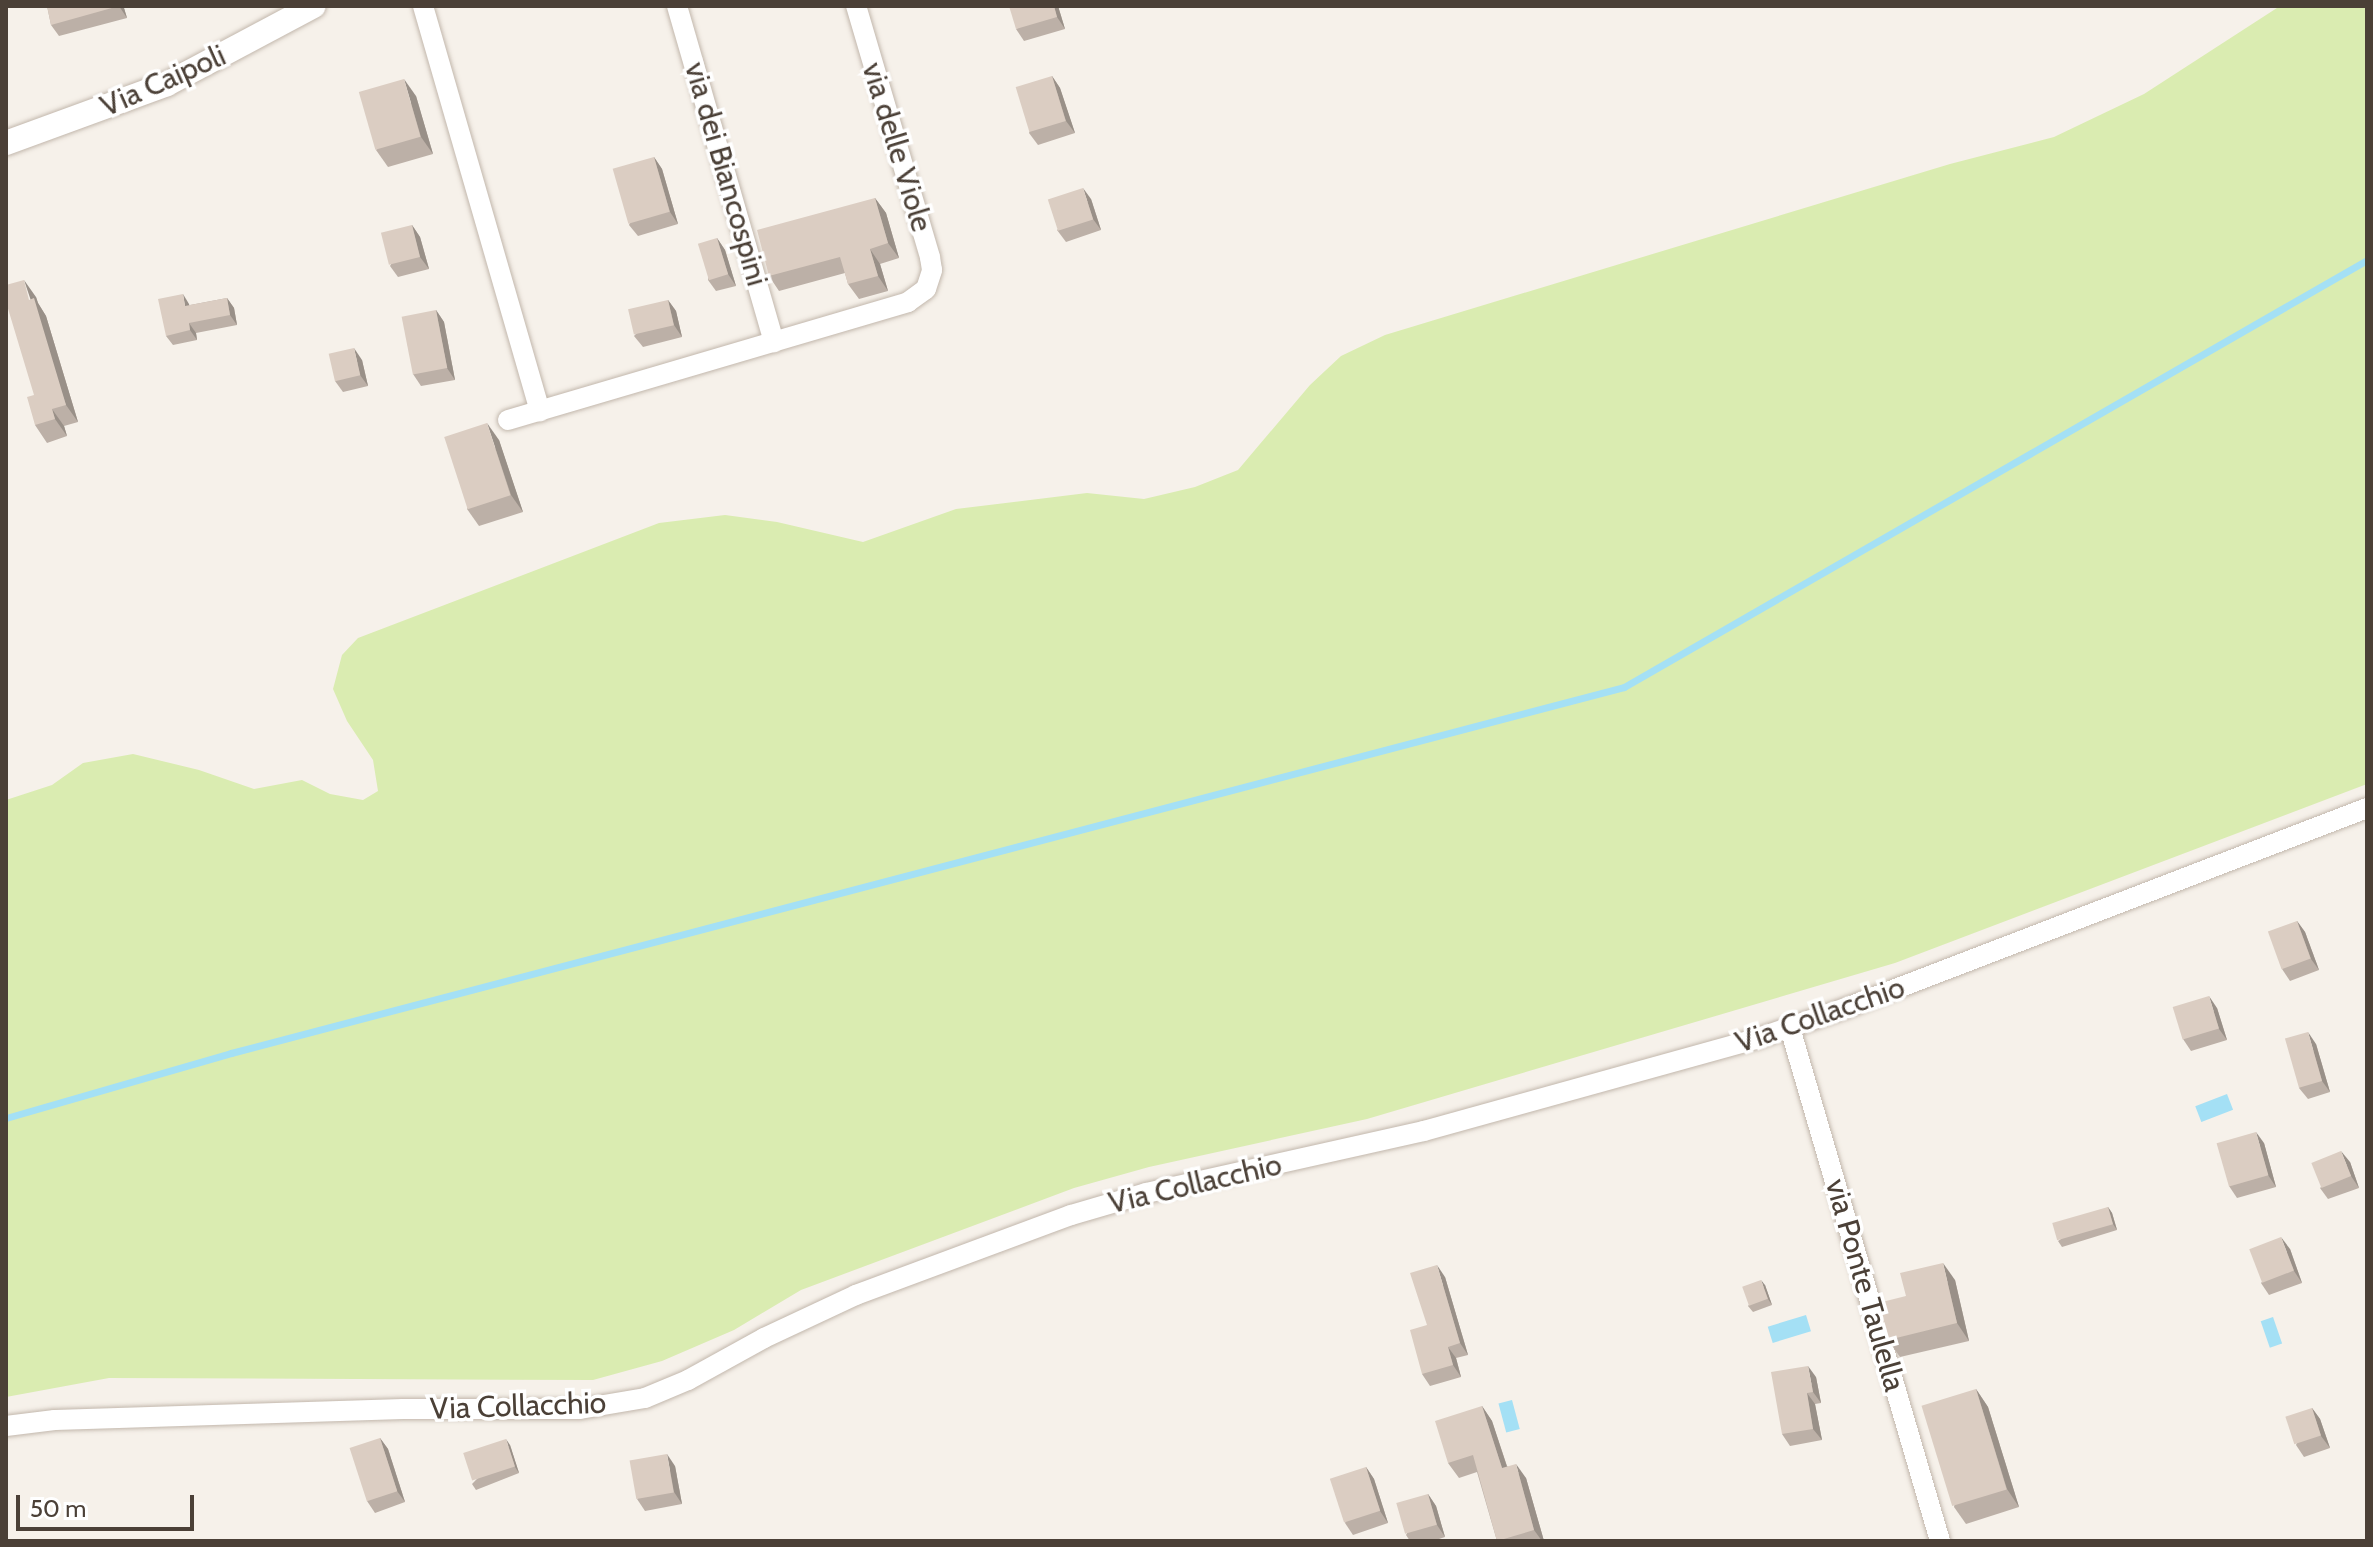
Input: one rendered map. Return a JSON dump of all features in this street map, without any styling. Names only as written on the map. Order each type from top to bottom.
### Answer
[{"type":"street","name":"Via Caipoli","points":[[6,143],[167,84],[314,6]]},
{"type":"street","points":[[423,6],[540,411]]},
{"type":"street","name":"via dei Biancospini","points":[[677,6],[774,342]]},
{"type":"street","name":"via delle Viole","points":[[774,342],[908,302],[926,289],[931,276],[930,257],[856,6]]},
{"type":"street","points":[[508,420],[774,342]]},
{"type":"street","name":"Via Collacchio","points":[[6,1426],[55,1420],[403,1409],[580,1409],[625,1403],[677,1385],[764,1338],[868,1290],[1085,1210],[1146,1193],[1424,1131],[1790,1028],[2367,808]]},
{"type":"street","name":"via Ponte Taulella","points":[[1790,1028],[1940,1541]]},
{"type":"green space","points":[[2280,6],[2367,6],[2367,784],[1895,963],[1367,1119],[1149,1167],[1074,1188],[801,1290],[734,1330],[662,1361],[593,1380],[109,1378],[6,1397],[6,800],[52,785],[83,763],[133,754],[199,770],[254,789],[302,780],[330,794],[363,800],[378,791],[373,760],[347,721],[333,689],[342,655],[358,638],[659,523],[725,515],[777,522],[863,542],[956,509],[1087,493],[1144,499],[1195,487],[1238,470],[1310,385],[1341,356],[1385,335],[1950,164],[2054,137],[2144,94]]},
{"type":"water","points":[[2227,1094],[2233,1110],[2201,1122],[2195,1106]]},
{"type":"water","points":[[1806,1315],[1811,1331],[1773,1343],[1768,1327]]},
{"type":"water","points":[[2273,1317],[2282,1343],[2270,1348],[2261,1321]]},
{"type":"water","points":[[1512,1400],[1520,1429],[1506,1433],[1498,1404]]},
{"type":"building","points":[[47,6],[119,6],[51,25]]},
{"type":"building","points":[[1009,6],[1054,6],[1057,17],[1016,29]]},
{"type":"building","points":[[1052,76],[1066,121],[1029,132],[1016,87]]},
{"type":"building","points":[[404,79],[421,137],[375,150],[359,92]]},
{"type":"building","points":[[654,157],[670,212],[628,224],[613,169]]},
{"type":"building","points":[[1083,188],[1093,219],[1058,231],[1048,199]]},
{"type":"building","points":[[875,198],[888,243],[870,249],[878,276],[848,284],[840,257],[769,276],[757,230]]},
{"type":"building","points":[[412,225],[420,257],[389,265],[381,233]]},
{"type":"building","points":[[717,238],[728,274],[709,280],[698,244]]},
{"type":"building","points":[[24,280],[29,300],[34,298],[66,405],[52,409],[55,419],[35,425],[27,397],[34,395],[6,302],[6,285]]},
{"type":"building","points":[[183,294],[185,306],[227,298],[230,315],[189,323],[190,330],[166,336],[158,299]]},
{"type":"building","points":[[668,300],[674,325],[634,335],[628,309]]},
{"type":"building","points":[[436,310],[447,368],[413,375],[402,317]]},
{"type":"building","points":[[354,348],[360,375],[335,381],[329,354]]},
{"type":"building","points":[[487,423],[510,495],[468,509],[444,437]]},
{"type":"building","points":[[2297,921],[2311,959],[2282,969],[2268,932]]},
{"type":"building","points":[[2209,996],[2219,1029],[2183,1040],[2173,1007]]},
{"type":"building","points":[[2308,1032],[2322,1081],[2299,1088],[2285,1039]]},
{"type":"building","points":[[2256,1132],[2268,1175],[2229,1187],[2217,1143]]},
{"type":"building","points":[[2341,1151],[2351,1176],[2321,1188],[2311,1163]]},
{"type":"building","points":[[2108,1207],[2113,1224],[2057,1240],[2052,1223]]},
{"type":"building","points":[[2281,1237],[2294,1271],[2262,1283],[2249,1249]]},
{"type":"building","points":[[1943,1263],[1957,1323],[1888,1340],[1878,1303],[1906,1296],[1900,1273]]},
{"type":"building","points":[[1437,1265],[1460,1343],[1448,1347],[1453,1365],[1422,1374],[1410,1330],[1427,1325],[1410,1273]]},
{"type":"building","points":[[1761,1280],[1768,1299],[1749,1306],[1742,1287]]},
{"type":"building","points":[[1808,1366],[1813,1392],[1807,1393],[1813,1429],[1782,1434],[1771,1372]]},
{"type":"building","points":[[1976,1389],[2007,1489],[1952,1506],[1921,1406]]},
{"type":"building","points":[[1482,1406],[1502,1468],[1516,1464],[1534,1530],[1497,1541],[1473,1455],[1448,1463],[1435,1421]]},
{"type":"building","points":[[2312,1408],[2321,1436],[2294,1444],[2285,1417]]},
{"type":"building","points":[[380,1438],[397,1491],[367,1501],[350,1448]]},
{"type":"building","points":[[506,1439],[515,1467],[472,1480],[463,1453]]},
{"type":"building","points":[[667,1454],[674,1492],[636,1499],[630,1461]]},
{"type":"building","points":[[1366,1467],[1380,1511],[1344,1522],[1330,1479]]},
{"type":"building","points":[[1428,1494],[1437,1525],[1405,1534],[1396,1503]]},
{"type":"waterway","points":[[6,1118],[231,1053],[1624,687],[2367,260]]}]
